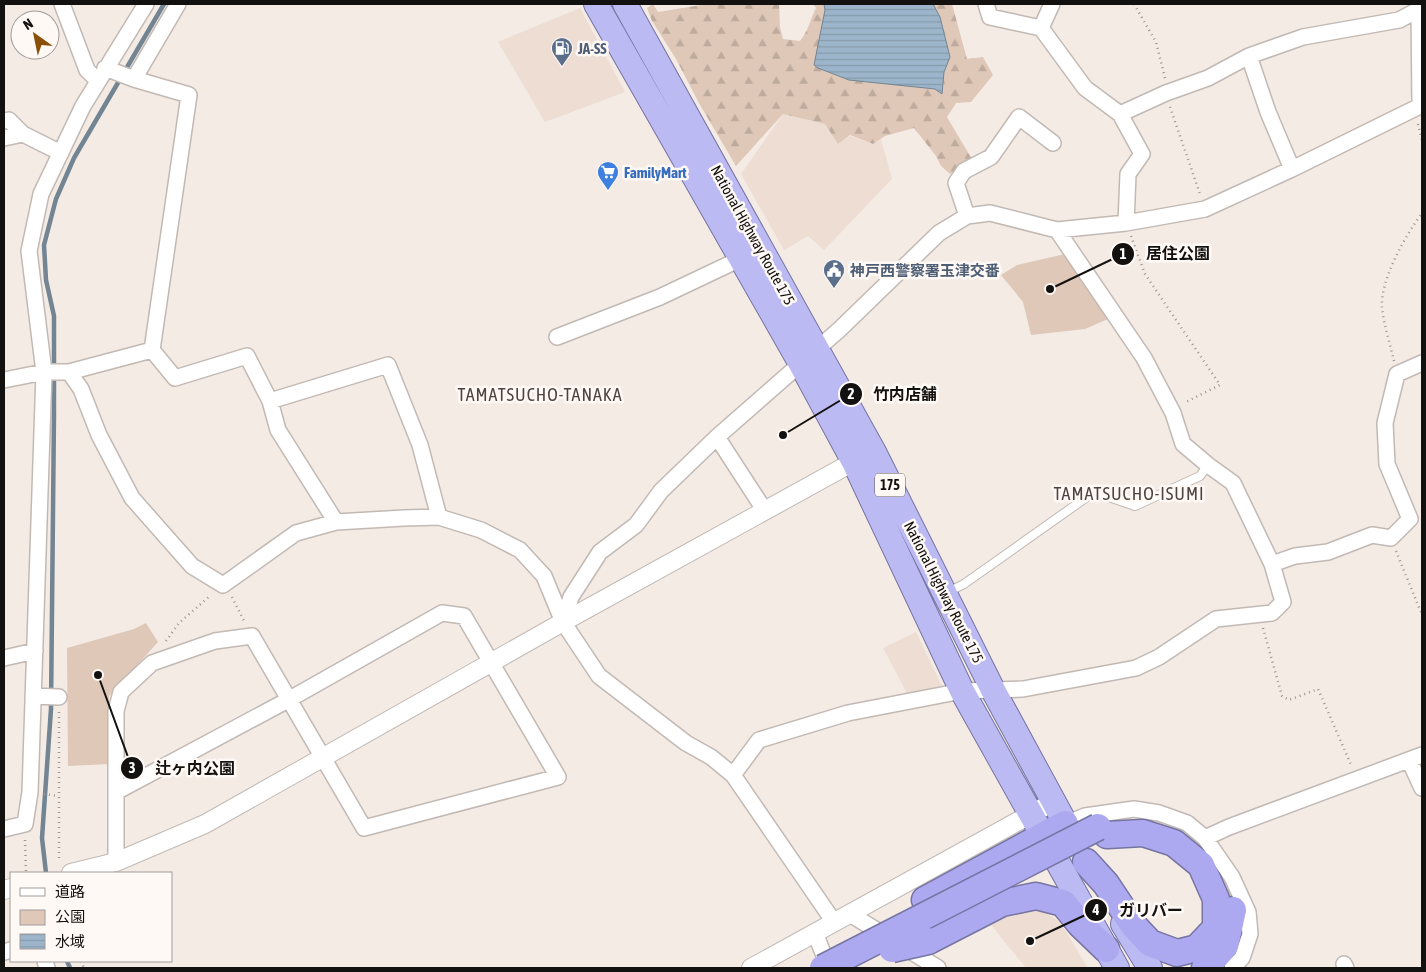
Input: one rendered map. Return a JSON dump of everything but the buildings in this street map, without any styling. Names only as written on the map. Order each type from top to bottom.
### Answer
[{"type":"highway","name":"National Highway Route 175","points":[[596,4],[740,259],[809,357]]},
{"type":"highway","name":"National Highway Route 175","points":[[625,4],[809,357],[864,457],[946,594],[993,690],[1086,862],[1150,968]]},
{"type":"highway","name":"National Highway Route 175","points":[[864,457],[962,691],[1111,959]]},
{"type":"highway","points":[[862,957],[1125,820],[1172,827],[1194,839],[1212,858],[1223,880],[1233,909],[1225,946],[1205,968]]},
{"type":"highway","points":[[862,957],[925,900],[1037,826],[1066,824]]},
{"type":"highway","points":[[892,949],[1014,883],[1103,831],[1143,833],[1174,843],[1201,865],[1216,899],[1216,928],[1197,948],[1177,953],[1150,943],[1134,926],[1106,884],[1086,862]]},
{"type":"highway","points":[[823,968],[928,941],[1002,903],[1036,896],[1063,904],[1111,959]]},
{"type":"street","points":[[62,4],[87,70],[134,79],[189,95],[152,350],[175,378],[248,356],[270,401],[278,430],[336,522]]},
{"type":"street","points":[[4,829],[25,824],[30,792],[44,372],[28,252],[41,194],[83,106],[146,4]]},
{"type":"street","points":[[134,79],[178,4]]},
{"type":"street","points":[[986,4],[990,16],[1041,28],[1085,88],[1120,114],[1142,154],[1128,174],[1126,223]]},
{"type":"street","points":[[1041,28],[1052,4]]},
{"type":"street","points":[[563,622],[572,597],[600,552],[636,525],[661,491],[717,437],[840,329],[939,233],[967,216],[990,213],[1057,230],[1126,223],[1205,208],[1292,169],[1421,105],[1420,9],[1399,20],[1303,37],[1249,56],[1208,78],[1166,93],[1120,114]]},
{"type":"street","points":[[1249,56],[1268,112],[1292,169]]},
{"type":"street","points":[[967,216],[956,183],[964,171],[991,157],[1019,117],[1053,143]]},
{"type":"street","points":[[4,120],[9,120],[23,134],[61,153]]},
{"type":"street","points":[[4,138],[23,134]]},
{"type":"street","points":[[732,775],[759,740],[848,713],[962,691],[1023,689],[1136,668],[1159,657],[1216,619],[1272,613],[1283,602],[1272,564],[1233,482],[1208,465],[1183,444],[1173,413],[1144,358],[1057,230]]},
{"type":"street","points":[[557,337],[660,297],[740,259]]},
{"type":"street","points":[[4,380],[44,372],[69,372],[152,350]]},
{"type":"street","points":[[1272,564],[1295,556],[1328,552],[1372,535],[1391,538],[1410,519],[1387,464],[1385,423],[1398,374],[1422,364]]},
{"type":"street","points":[[270,401],[388,365],[420,445],[439,517]]},
{"type":"street","points":[[69,372],[81,389],[99,434],[132,498],[192,566],[223,585],[296,533],[336,522],[439,517],[481,530],[520,550],[544,576],[563,622],[599,676],[686,743],[711,757],[732,775],[842,918],[938,968]]},
{"type":"street","points":[[717,437],[765,511]]},
{"type":"street","points":[[65,868],[116,862],[205,824],[563,622],[864,457]]},
{"type":"street","points":[[116,792],[288,700],[442,612],[464,616],[558,778],[364,828],[288,700],[252,636],[215,641],[152,664],[121,692],[116,711],[116,792],[116,862]]},
{"type":"street","points":[[4,658],[35,651]]},
{"type":"street","points":[[33,696],[59,697]]},
{"type":"street","points":[[1205,838],[1229,827],[1416,757],[1422,788]]},
{"type":"street","points":[[751,968],[842,918],[1037,826],[1054,802]]},
{"type":"street","points":[[1066,824],[1085,816],[1134,809],[1158,813],[1187,823],[1205,838],[1232,877],[1248,912],[1250,934],[1241,965]]},
{"type":"street","points":[[815,933],[829,968]]},
{"type":"lane","points":[[946,594],[964,584],[1094,492],[1135,506],[1200,476],[1208,465]]},
{"type":"path","points":[[1134,4],[1156,42],[1166,81],[1167,100],[1205,208]]},
{"type":"path","points":[[1398,374],[1382,307],[1386,282],[1401,247],[1422,213]]},
{"type":"path","points":[[1126,223],[1145,274],[1220,385],[1183,403],[1173,413]]},
{"type":"path","points":[[1391,538],[1422,615]]},
{"type":"path","points":[[152,664],[178,623],[223,585],[231,594],[252,636]]},
{"type":"path","points":[[1260,614],[1282,696],[1289,700],[1318,689],[1358,779]]},
{"type":"path","points":[[59,697],[65,868]]},
{"type":"path","points":[[25,824],[26,872]]},
{"type":"shaded area","name":"JA-SS","points":[[580,8],[625,92],[545,122],[498,42]]},
{"type":"shaded area","points":[[783,114],[825,124],[838,143],[850,136],[873,144],[881,139],[892,179],[824,250],[808,236],[784,250],[741,174]]},
{"type":"shaded area","points":[[916,632],[944,690],[908,695],[883,648]]},
{"type":"shaded area","points":[[1033,910],[1046,913],[1060,922],[1088,968],[1026,968],[991,925],[1014,914]]},
{"type":"green space","points":[[653,4],[658,12],[707,4],[779,4],[780,27],[783,39],[800,41],[808,29],[816,8],[813,4],[952,4],[967,59],[983,57],[993,75],[971,102],[956,103],[947,117],[973,161],[950,174],[941,166],[936,156],[914,128],[885,136],[873,144],[850,135],[838,144],[825,124],[783,114],[736,166],[700,105],[676,59],[652,21],[647,8]]},
{"type":"green space","points":[[1065,254],[1108,319],[1085,329],[1031,335],[1023,302],[1001,275],[1017,265]]},
{"type":"green space","points":[[146,623],[158,642],[109,696],[109,764],[68,766],[67,648],[134,629]]},
{"type":"water","points":[[824,4],[933,4],[940,17],[950,57],[944,72],[942,94],[935,89],[849,80],[814,65],[825,10]]},
{"type":"waterway","points":[[46,872],[42,838],[51,709],[54,316],[46,280],[44,245],[56,199],[74,158],[164,4]]},
{"type":"waterway","points":[[67,962],[70,968]]},
{"type":"place","name":"JA-SS","points":[[562,67]]},
{"type":"place","name":"FamilyMart","points":[[608,191]]},
{"type":"place","name":"神戸西警察署玉津交番","points":[[834,289]]},
{"type":"place","name":"居住公園","points":[[1050,289]]},
{"type":"place","name":"竹内店舗","points":[[783,435]]},
{"type":"place","name":"辻ヶ内公園","points":[[98,675]]},
{"type":"place","name":"ガリバー","points":[[1030,941]]},
{"type":"district","name":"TAMATSUCHO-TANAKA","points":[[540,394]]},
{"type":"district","name":"TAMATSUCHO-ISUMI","points":[[1129,493]]}]
